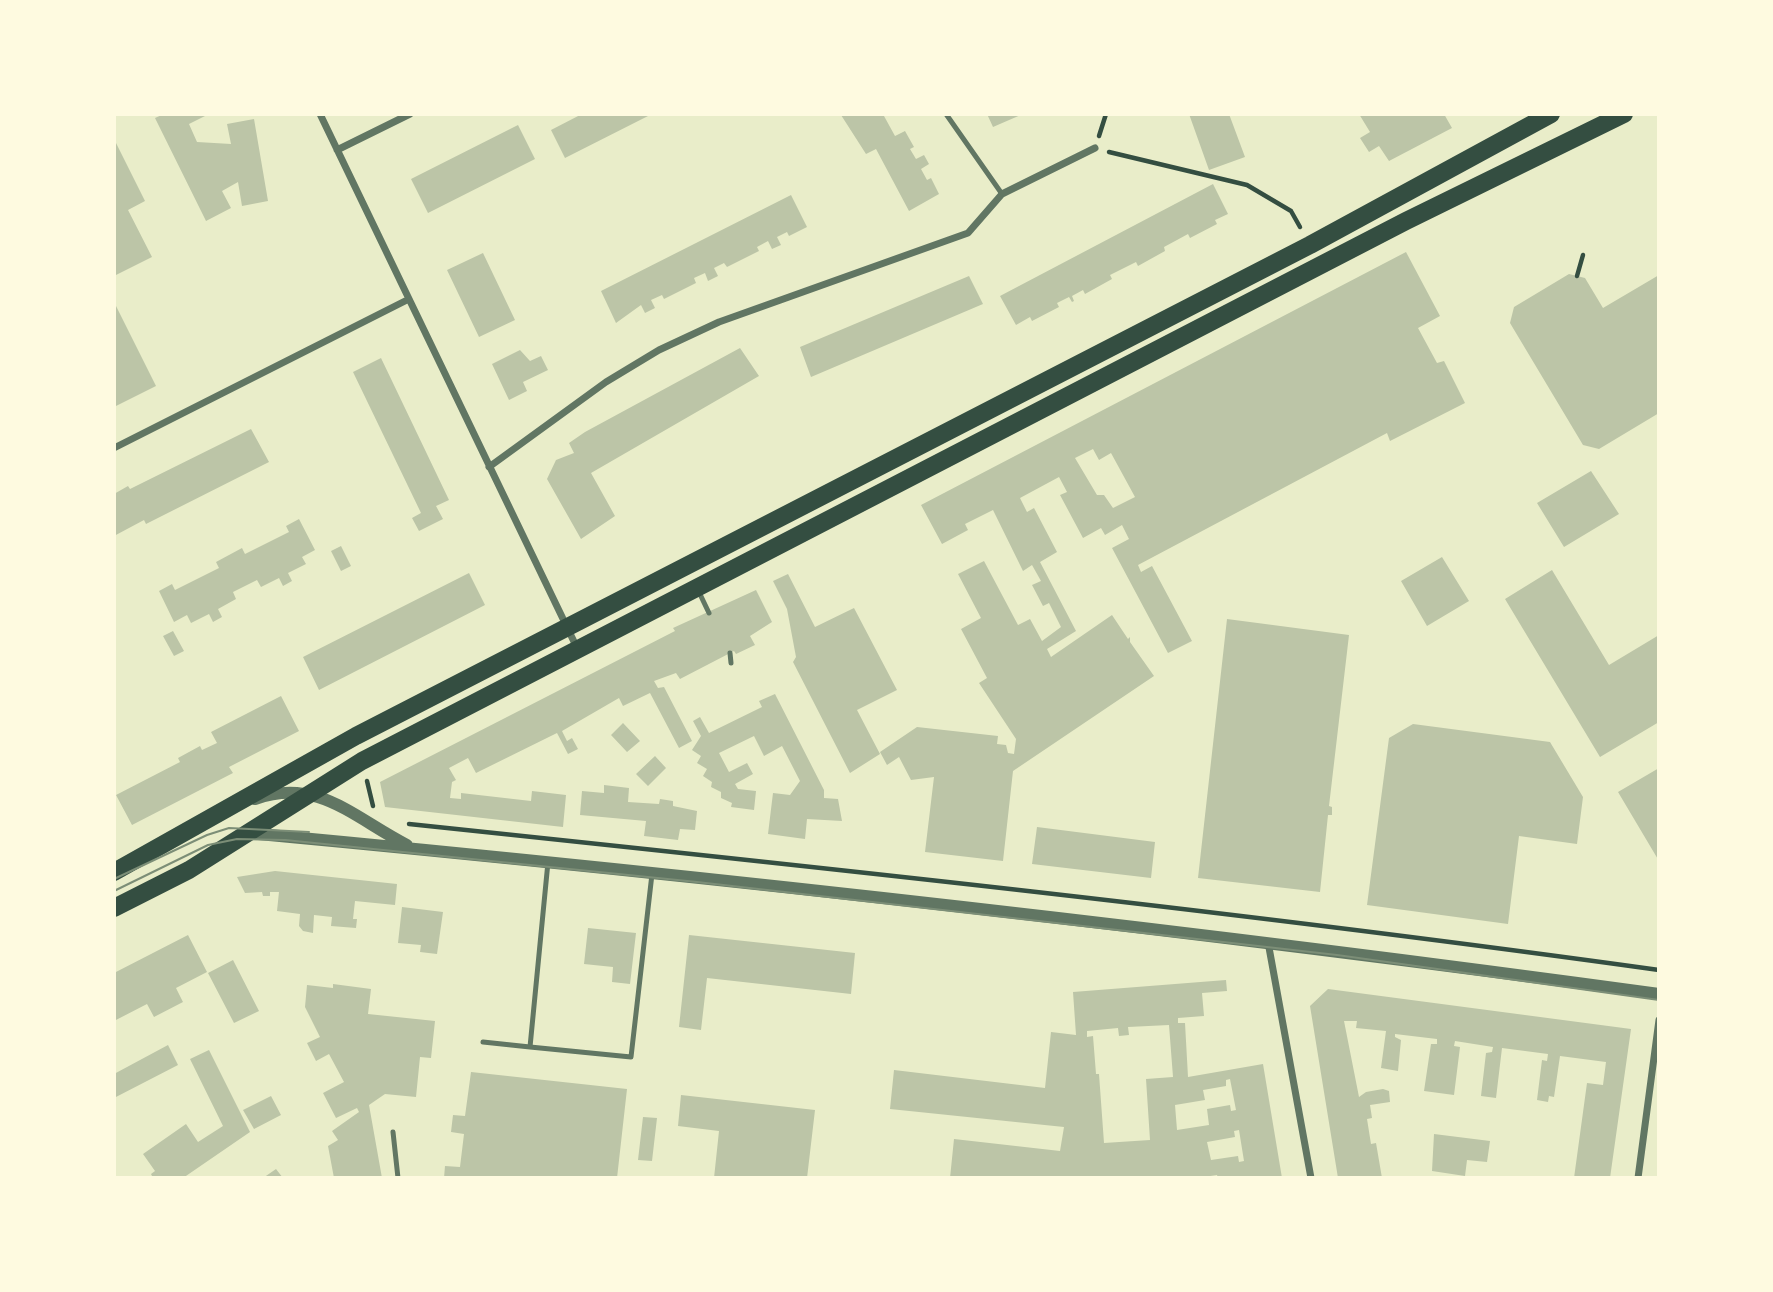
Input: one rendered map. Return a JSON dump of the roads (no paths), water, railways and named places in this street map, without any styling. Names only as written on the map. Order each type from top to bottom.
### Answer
[{"type":"main road","points":[[114,872],[356,736],[1310,244],[1551,114]]},
{"type":"main road","points":[[114,908],[189,870],[307,793],[362,761],[1394,228],[1624,114]]},
{"type":"street","points":[[320,114],[578,651]]},
{"type":"street","points":[[337,150],[410,114]]},
{"type":"street","points":[[489,467],[606,383],[659,350],[719,322],[968,233],[1002,194],[1095,148]]},
{"type":"street","points":[[114,448],[409,299]]},
{"type":"street","points":[[229,808],[287,792],[307,793],[330,799],[374,828],[414,848]]},
{"type":"street","points":[[246,832],[652,873],[1268,942],[1659,995]]},
{"type":"street","points":[[1268,942],[1311,1178]]},
{"type":"street","points":[[1638,1178],[1659,1020]]},
{"type":"lane","points":[[946,114],[1002,194]]},
{"type":"lane","points":[[697,588],[709,613]]},
{"type":"lane","points":[[730,653],[731,663]]},
{"type":"lane","points":[[530,1047],[548,862]]},
{"type":"lane","points":[[483,1042],[631,1057],[652,873]]},
{"type":"lane","points":[[393,1132],[398,1178]]},
{"type":"tram line","points":[[114,879],[207,835],[229,828],[309,832]]},
{"type":"tram line","points":[[114,891],[208,845],[237,839],[285,840],[697,882],[1337,955],[1659,1000]]}]
